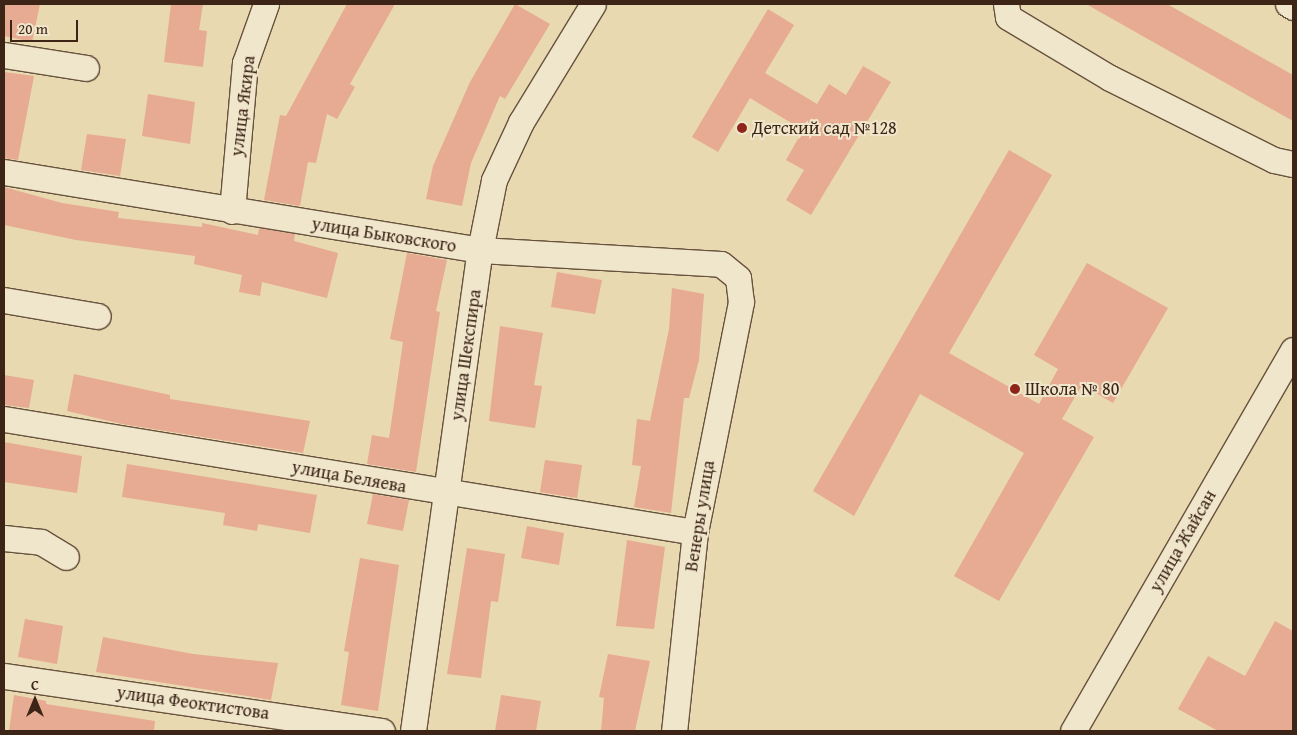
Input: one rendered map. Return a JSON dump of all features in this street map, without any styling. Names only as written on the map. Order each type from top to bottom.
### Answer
[{"type":"street","name":"улица Якира","points":[[232,211],[245,63],[266,4]]},
{"type":"street","name":"улица Шекспира","points":[[413,731],[480,250],[494,180],[521,122],[594,4]]},
{"type":"street","points":[[1003,4],[1008,17],[1021,26],[1110,78],[1274,160],[1293,164]]},
{"type":"street","points":[[1288,4],[1293,7]]},
{"type":"street","points":[[4,55],[86,68]]},
{"type":"street","name":"улица Быковского","points":[[4,172],[232,211],[480,250],[721,264],[738,278],[741,302]]},
{"type":"street","points":[[4,300],[98,316]]},
{"type":"street","name":"Венеры улица","points":[[674,731],[695,532],[741,302]]},
{"type":"street","name":"улица Жайсан","points":[[1075,730],[1293,350]]},
{"type":"street","name":"улица Беляева","points":[[4,419],[447,493],[695,532]]},
{"type":"street","points":[[4,538],[41,542],[66,557]]},
{"type":"street","name":"улица Феоктистова","points":[[4,676],[382,731]]},
{"type":"building","points":[[4,4],[40,4],[32,42],[4,36]]},
{"type":"building","points":[[171,4],[203,4],[199,30],[207,31],[203,67],[164,62]]},
{"type":"building","points":[[347,4],[395,4],[350,84],[355,87],[337,119],[327,114],[316,163],[308,162],[300,206],[264,200],[280,115],[286,116]]},
{"type":"building","points":[[515,4],[550,24],[505,99],[500,96],[471,163],[462,206],[426,199],[433,166],[470,82]]},
{"type":"building","points":[[1086,4],[1167,4],[1293,75],[1293,121]]},
{"type":"building","points":[[768,9],[794,25],[765,73],[817,104],[829,84],[846,95],[863,66],[891,82],[811,215],[786,200],[804,170],[786,160],[803,130],[750,98],[718,152],[692,137]]},
{"type":"building","points":[[4,72],[34,76],[18,160],[4,158]]},
{"type":"building","points":[[148,94],[195,102],[190,144],[142,136]]},
{"type":"building","points":[[87,134],[126,139],[120,176],[81,170]]},
{"type":"building","name":"Школа № 80","points":[[1009,150],[1052,175],[949,353],[1039,404],[1058,369],[1034,355],[1087,263],[1168,308],[1113,403],[1082,385],[1062,419],[1094,437],[999,601],[954,576],[1024,453],[920,394],[854,516],[813,491]]},
{"type":"building","points":[[4,187],[62,203],[119,212],[118,218],[202,227],[202,223],[258,235],[259,228],[295,234],[294,241],[338,253],[327,298],[262,282],[260,296],[239,292],[242,275],[194,264],[195,256],[76,240],[4,225]]},
{"type":"building","points":[[407,253],[447,260],[436,311],[440,312],[416,472],[367,464],[372,435],[389,438],[403,342],[390,339]]},
{"type":"building","points":[[557,272],[602,280],[595,314],[551,307]]},
{"type":"building","points":[[672,288],[704,294],[699,360],[689,398],[684,398],[671,513],[634,507],[641,466],[632,465],[637,419],[650,421],[669,329]]},
{"type":"building","points":[[500,326],[543,333],[534,385],[542,386],[535,428],[489,421]]},
{"type":"building","points":[[74,374],[170,395],[170,399],[310,421],[303,453],[122,424],[67,411]]},
{"type":"building","points":[[4,375],[34,380],[29,408],[4,405]]},
{"type":"building","points":[[4,442],[82,456],[77,493],[4,482]]},
{"type":"building","points":[[545,460],[582,465],[577,498],[540,492]]},
{"type":"building","points":[[127,464],[317,495],[310,533],[258,524],[257,531],[223,525],[225,513],[122,497]]},
{"type":"building","points":[[373,494],[409,500],[403,531],[367,524]]},
{"type":"building","points":[[527,526],[564,533],[559,565],[521,558]]},
{"type":"building","points":[[627,540],[665,547],[654,629],[616,626]]},
{"type":"building","points":[[467,548],[505,554],[498,602],[491,601],[481,678],[447,674]]},
{"type":"building","points":[[360,558],[399,565],[378,711],[341,705],[349,652],[344,651]]},
{"type":"building","points":[[25,619],[63,626],[57,664],[18,657]]},
{"type":"building","points":[[1275,621],[1293,631],[1293,731],[1218,731],[1178,709],[1208,656],[1245,676]]},
{"type":"building","points":[[103,637],[193,654],[278,663],[271,700],[96,672]]},
{"type":"building","points":[[608,654],[650,661],[635,731],[601,731],[604,698],[599,697]]},
{"type":"building","points":[[14,695],[46,701],[46,704],[155,721],[154,731],[9,731]]},
{"type":"building","points":[[501,695],[541,701],[536,731],[495,731]]},
{"type":"place","name":"Детский сад №128","points":[[742,128]]},
{"type":"place","name":"Школа № 80","points":[[1015,389]]}]
